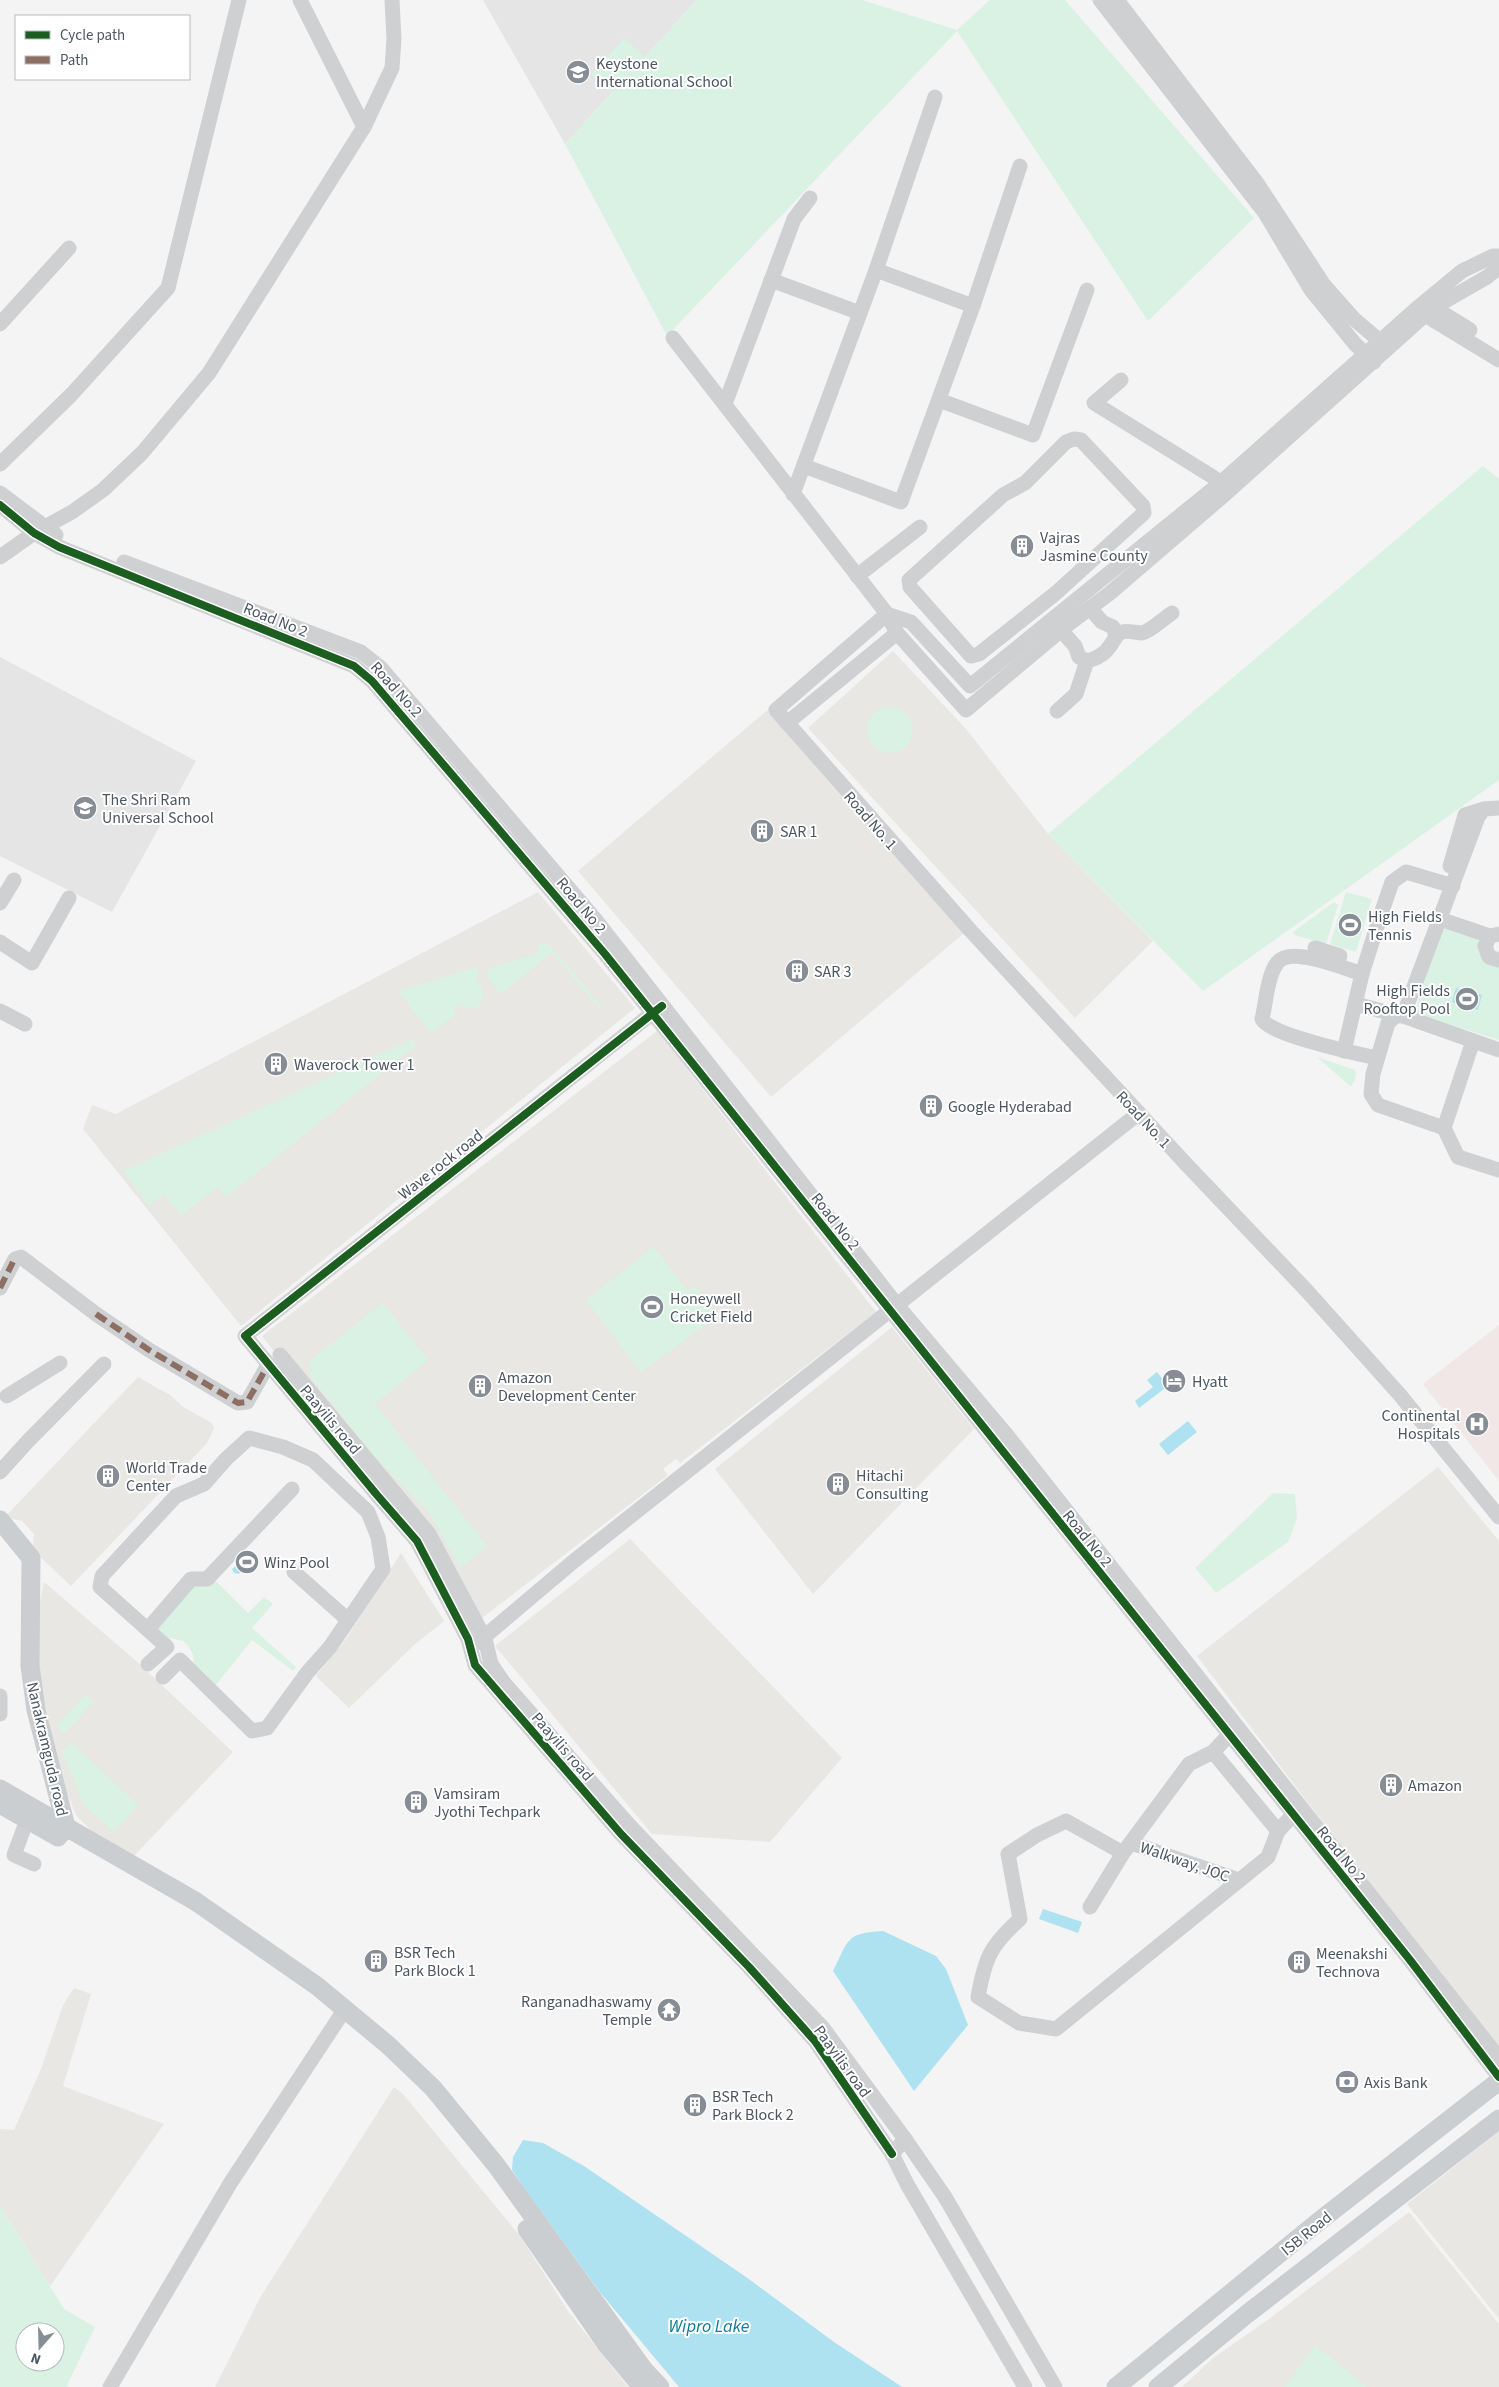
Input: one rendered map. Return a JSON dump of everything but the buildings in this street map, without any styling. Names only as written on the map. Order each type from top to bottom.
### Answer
[{"type":"main road","name":"Nanakramguda road","points":[[0,1520],[31,1558],[30,1666],[41,1730],[63,1832]]},
{"type":"main road","points":[[0,1789],[63,1832],[208,1918],[273,1963],[341,2015],[406,2072],[478,2159],[607,2345],[642,2387]]},
{"type":"main road","points":[[0,1804],[27,1820],[63,1832],[195,1901],[317,1986],[394,2051],[433,2088],[496,2165],[638,2362],[660,2387]]},
{"type":"main road","name":"ISB Road","points":[[1116,2387],[1318,2222],[1499,2081]]},
{"type":"main road","name":"ISB Road","points":[[1158,2387],[1247,2314],[1499,2119]]},
{"type":"street","points":[[0,464],[71,395],[168,288],[239,0]]},
{"type":"street","points":[[300,0],[364,127]]},
{"type":"street","points":[[0,557],[39,530],[72,512],[109,484],[142,453],[209,373],[364,127],[392,68],[394,39],[392,0]]},
{"type":"street","points":[[1100,0],[1265,213],[1311,290],[1371,359]]},
{"type":"street","points":[[1117,0],[1257,183],[1324,284],[1354,319],[1385,345]]},
{"type":"street","points":[[793,494],[876,270],[935,97]]},
{"type":"street","points":[[804,466],[901,502],[973,306],[1020,166]]},
{"type":"street","points":[[725,404],[794,219],[810,198]]},
{"type":"street","points":[[0,324],[69,248]]},
{"type":"street","points":[[887,614],[911,622],[970,686],[1058,623],[1090,608],[1200,516],[1425,309],[1462,271],[1493,256],[1499,256]]},
{"type":"street","points":[[1425,309],[1487,277],[1499,267]]},
{"type":"street","points":[[876,270],[973,306]]},
{"type":"street","points":[[771,280],[860,313]]},
{"type":"street","points":[[938,400],[1033,435],[1087,290]]},
{"type":"street","points":[[1425,309],[1499,348]]},
{"type":"street","points":[[1425,309],[1499,360]]},
{"type":"street","points":[[673,338],[887,614],[897,634],[966,710],[1058,623],[1219,484],[1371,359]]},
{"type":"street","points":[[1121,380],[1094,402],[1213,477],[1219,484]]},
{"type":"street","points":[[1074,439],[1081,440],[1143,506],[1144,513],[1046,600],[979,654],[971,656],[910,587],[909,580],[1003,495],[1025,483],[1066,442],[1074,439]]},
{"type":"street","points":[[0,492],[39,530]]},
{"type":"street","points":[[0,505],[39,530]]},
{"type":"street","points":[[857,576],[920,528]]},
{"type":"street","name":"Road No.2","points":[[39,530],[361,652],[381,668],[595,918]]},
{"type":"street","name":"Road No 2","points":[[39,530],[59,547],[354,666],[372,681],[564,905],[657,1010],[1229,1735],[1410,1960],[1499,2077]]},
{"type":"street","points":[[1046,600],[1058,623],[1075,646],[1079,657],[1088,661],[1099,658],[1106,653],[1116,636],[1123,632],[1144,633],[1172,612]]},
{"type":"street","points":[[1090,608],[1102,622],[1113,627],[1116,636]]},
{"type":"street","points":[[1033,610],[1058,623]]},
{"type":"street","name":"Road No. 1","points":[[887,614],[776,710],[970,930],[1306,1291],[1400,1395],[1499,1517]]},
{"type":"street","points":[[786,723],[897,634]]},
{"type":"street","points":[[1057,711],[1076,694],[1088,661]]},
{"type":"street","points":[[1450,866],[1465,815],[1491,809]]},
{"type":"street","points":[[1444,1128],[1378,1105],[1371,1090],[1377,1058],[1388,1024],[1400,1016],[1440,920],[1478,817],[1491,809]]},
{"type":"street","points":[[1344,1051],[1363,970],[1392,882],[1406,872],[1453,886]]},
{"type":"street","points":[[0,903],[14,880]]},
{"type":"street","points":[[0,942],[32,963],[69,898]]},
{"type":"street","name":"Road No 2","points":[[595,918],[657,1010]]},
{"type":"street","points":[[1440,920],[1494,935]]},
{"type":"street","points":[[1494,935],[1486,942],[1485,950],[1489,957],[1499,960]]},
{"type":"street","points":[[1315,948],[1363,970]]},
{"type":"street","points":[[1363,970],[1296,955],[1283,957],[1277,964],[1273,974],[1262,1020],[1267,1027],[1344,1051],[1377,1058]]},
{"type":"street","points":[[1356,1004],[1400,1016],[1499,1050]]},
{"type":"street","name":"Wave rock road","points":[[245,1336],[657,1010]]},
{"type":"street","points":[[0,1011],[25,1024]]},
{"type":"street","points":[[1473,1042],[1444,1128],[1458,1157],[1499,1170]]},
{"type":"street","points":[[470,1647],[485,1639],[574,1561],[1139,1113]]},
{"type":"street","points":[[0,1288],[14,1259],[21,1257],[96,1314],[149,1350],[238,1403],[247,1402],[274,1360]]},
{"type":"street","name":"Road No 2","points":[[893,1308],[1006,1434],[1499,2058]]},
{"type":"street","name":"Paayilis road","points":[[245,1336],[274,1360],[423,1537],[485,1639],[491,1664],[504,1684],[629,1825],[823,2028],[905,2139],[945,2197],[1055,2387]]},
{"type":"street","points":[[2,1393],[60,1363]]},
{"type":"street","points":[[0,1472],[104,1364]]},
{"type":"street","points":[[249,1438],[283,1447],[312,1460],[368,1512],[378,1537],[383,1569],[348,1620],[267,1728],[252,1731],[148,1629],[100,1587],[102,1576],[176,1496],[204,1484],[226,1459],[249,1438]]},
{"type":"street","points":[[148,1629],[191,1579],[207,1579],[292,1489]]},
{"type":"street","name":"Paayilis road","points":[[423,1537],[470,1647],[474,1665],[621,1834],[749,1966],[815,2042],[892,2154],[1025,2387]]},
{"type":"street","points":[[294,1572],[348,1620]]},
{"type":"street","points":[[148,1664],[167,1647]]},
{"type":"street","points":[[163,1677],[180,1660]]},
{"type":"street","points":[[0,1696],[0,1714]]},
{"type":"street","points":[[1090,1907],[1127,1848],[1188,1764],[1213,1752],[1229,1735]]},
{"type":"street","points":[[1213,1752],[1278,1831]]},
{"type":"street","points":[[1239,1880],[1268,1857],[1278,1831],[1293,1815]]},
{"type":"street","points":[[27,1820],[14,1855],[34,1864]]},
{"type":"street","name":"Walkway, JOC","points":[[1066,1820],[1127,1848],[1173,1856],[1239,1880],[1056,2029],[1020,2023],[978,1997],[984,1963],[1000,1937],[1020,1919],[1008,1854],[1037,1835],[1066,1820]]},
{"type":"street","points":[[110,2387],[231,2182],[341,2015]]},
{"type":"street","points":[[892,2154],[905,2139]]},
{"type":"street","points":[[923,2210],[945,2197]]},
{"type":"shaded area","name":"Keystone International School","points":[[483,0],[697,0],[565,144]]},
{"type":"shaded area","points":[[893,651],[967,730],[1048,834],[1153,941],[1075,1018],[808,728]]},
{"type":"shaded area","name":"The Shri Ram Universal School","points":[[0,657],[196,761],[112,912],[0,856]]},
{"type":"shaded area","points":[[771,707],[964,933],[771,1097],[578,871]]},
{"type":"shaded area","points":[[538,892],[635,1008],[241,1326],[83,1129],[92,1105],[116,1114]]},
{"type":"shaded area","points":[[657,1031],[876,1312],[680,1463],[676,1459],[663,1469],[668,1475],[482,1618],[262,1336]]},
{"type":"shaded area","name":"Continental Hospitals","points":[[1499,1325],[1499,1481],[1423,1384]]},
{"type":"shaded area","points":[[892,1327],[974,1429],[813,1594],[715,1469]]},
{"type":"shaded area","points":[[138,1377],[170,1395],[183,1407],[212,1423],[214,1428],[207,1443],[71,1586],[33,1550],[34,1534],[22,1521],[5,1517]]},
{"type":"shaded area","points":[[1438,1467],[1499,1541],[1499,2047],[1410,1938],[1197,1656]]},
{"type":"shaded area","points":[[630,1539],[842,1758],[770,1842],[652,1834],[495,1646]]},
{"type":"shaded area","points":[[401,1553],[444,1621],[414,1645],[349,1708],[316,1676],[346,1639]]},
{"type":"shaded area","points":[[44,1582],[135,1660],[233,1752],[133,1857],[103,1843],[76,1815],[50,1751],[34,1634]]},
{"type":"shaded area","points":[[74,1988],[91,1994],[63,2086],[164,2124],[50,2286],[0,2205],[0,2129],[14,2130],[41,2069],[63,2005]]},
{"type":"shaded area","points":[[394,2087],[403,2094],[520,2236],[568,2311],[628,2387],[215,2387],[261,2296]]},
{"type":"shaded area","points":[[1499,2131],[1499,2319],[1407,2204]]},
{"type":"shaded area","points":[[1409,2212],[1499,2324],[1499,2387],[1182,2387],[1213,2358],[1269,2319]]},
{"type":"green space","points":[[697,0],[862,0],[957,30],[990,0],[1065,0],[1254,218],[1148,321],[957,31],[667,336],[565,144]]},
{"type":"green space","points":[[624,38],[644,56],[611,92],[591,75]]},
{"type":"green space","points":[[1483,466],[1499,479],[1499,780],[1203,991],[1048,834]]},
{"type":"green space","points":[[890,707],[903,711],[909,717],[913,730],[909,743],[903,749],[890,753],[877,749],[871,743],[867,730],[871,717],[877,711]]},
{"type":"green space","name":"High Fields Tennis","points":[[1346,892],[1372,899],[1356,952],[1330,944]]},
{"type":"green space","points":[[1334,902],[1338,905],[1326,944],[1294,935],[1293,932]]},
{"type":"green space","points":[[1445,928],[1477,939],[1499,965],[1499,1040],[1417,1014],[1416,1009],[1438,934]]},
{"type":"green space","points":[[547,942],[601,1006],[599,1008],[552,952],[501,994],[487,977],[487,972],[494,966],[539,953],[536,946]]},
{"type":"green space","points":[[476,967],[479,971],[476,978],[483,992],[483,999],[479,1007],[470,1009],[455,1004],[455,1015],[431,1033],[398,991]]},
{"type":"green space","points":[[413,1039],[417,1045],[226,1197],[218,1187],[181,1215],[164,1194],[149,1206],[123,1171]]},
{"type":"green space","points":[[1317,1057],[1355,1070],[1356,1077],[1353,1083],[1350,1086]]},
{"type":"green space","name":"Honeywell Cricket Field","points":[[654,1247],[687,1290],[695,1286],[719,1315],[641,1372],[586,1300]]},
{"type":"green space","points":[[383,1303],[428,1360],[375,1404],[487,1546],[460,1568],[431,1515],[375,1457],[308,1374],[313,1369],[308,1362]]},
{"type":"green space","points":[[1273,1493],[1295,1494],[1297,1519],[1288,1542],[1216,1593],[1195,1568]]},
{"type":"green space","points":[[213,1578],[248,1613],[264,1597],[273,1604],[252,1628],[296,1667],[293,1671],[252,1640],[215,1686],[206,1674],[194,1664],[193,1655],[183,1641],[165,1637],[154,1626],[193,1582]]},
{"type":"green space","points":[[86,1694],[94,1701],[64,1734],[56,1726]]},
{"type":"green space","points":[[71,1742],[138,1805],[114,1832],[84,1805],[62,1752]]},
{"type":"green space","points":[[0,2205],[64,2309],[95,2327],[67,2385],[69,2387],[0,2387]]},
{"type":"green space","points":[[1315,2345],[1367,2387],[1285,2387]]},
{"type":"water","name":"High Fields Rooftop Pool","points":[[1456,988],[1482,995],[1478,1010],[1452,1002]]},
{"type":"water","points":[[1157,1372],[1168,1386],[1139,1408],[1135,1401],[1153,1387],[1147,1380]]},
{"type":"water","points":[[1188,1421],[1197,1432],[1168,1455],[1159,1444]]},
{"type":"water","name":"Winz Pool","points":[[247,1550],[256,1558],[253,1567],[244,1568],[239,1574],[234,1573],[232,1569],[238,1564]]},
{"type":"water","points":[[1043,1909],[1082,1922],[1078,1933],[1039,1919]]},
{"type":"water","points":[[883,1931],[936,1956],[946,1969],[968,2025],[914,2091],[833,1971],[846,1945],[855,1936]]},
{"type":"water","name":"Wipro Lake","points":[[523,2140],[543,2143],[584,2166],[746,2277],[834,2342],[902,2387],[679,2387],[599,2291],[512,2170],[513,2157]]},
{"type":"marked path","points":[[0,1288],[13,1262]]},
{"type":"marked path","points":[[96,1314],[149,1350],[238,1403],[247,1402],[268,1365]]},
{"type":"cycle path","points":[[0,505],[34,533],[59,547],[354,666],[372,681],[605,954],[1410,1960],[1499,2077]]},
{"type":"cycle path","points":[[662,1006],[245,1336],[417,1541],[468,1639],[475,1665],[621,1834],[749,1967],[815,2041],[892,2154]]},
{"type":"place","name":"Keystone International School","points":[[578,72]]},
{"type":"place","name":"Vajras Jasmine County","points":[[1022,546]]},
{"type":"place","name":"The Shri Ram Universal School","points":[[85,808]]},
{"type":"place","name":"SAR 1","points":[[762,831]]},
{"type":"place","name":"High Fields Tennis","points":[[1350,925]]},
{"type":"place","name":"SAR 3","points":[[797,971]]},
{"type":"place","name":"High Fields Rooftop Pool","points":[[1467,999]]},
{"type":"place","name":"Waverock Tower 1","points":[[276,1064]]},
{"type":"place","name":"Google Hyderabad","points":[[931,1106]]},
{"type":"place","name":"Honeywell Cricket Field","points":[[652,1307]]},
{"type":"place","name":"Hyatt","points":[[1174,1381]]},
{"type":"place","name":"Amazon Development Center","points":[[480,1386]]},
{"type":"place","name":"Continental Hospitals","points":[[1477,1424]]},
{"type":"place","name":"World Trade Center","points":[[108,1476]]},
{"type":"place","name":"Hitachi Consulting","points":[[838,1484]]},
{"type":"place","name":"Winz Pool","points":[[247,1562]]},
{"type":"place","name":"Amazon","points":[[1391,1785]]},
{"type":"place","name":"Vamsiram Jyothi Techpark","points":[[416,1802]]},
{"type":"place","name":"BSR Tech Park Block 1","points":[[376,1961]]},
{"type":"place","name":"Meenakshi Technova","points":[[1299,1962]]},
{"type":"place","name":"Ranganadhaswamy Temple","points":[[669,2010]]},
{"type":"place","name":"Axis Bank","points":[[1347,2082]]},
{"type":"place","name":"BSR Tech Park Block 2","points":[[695,2105]]}]
